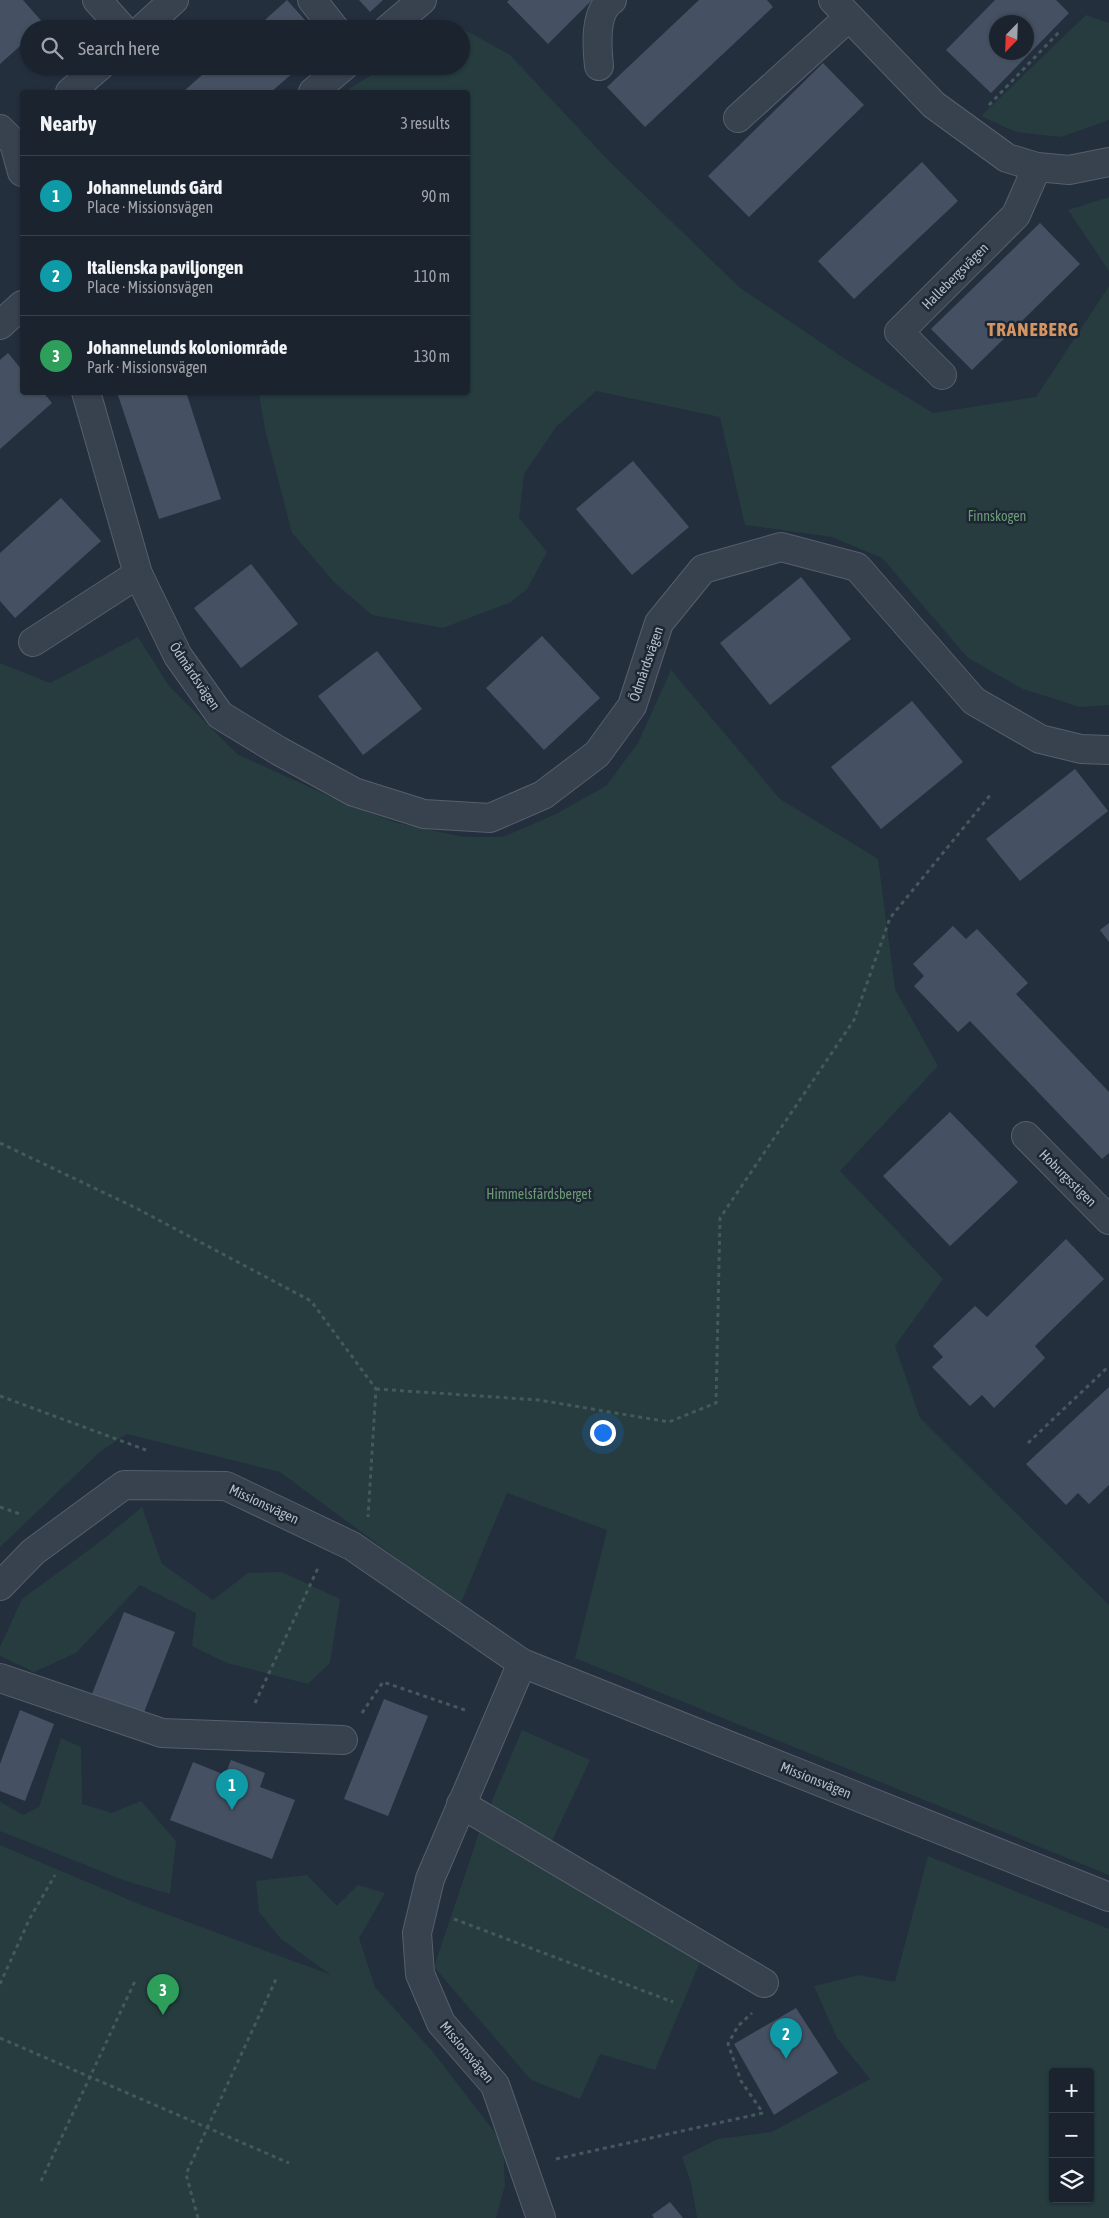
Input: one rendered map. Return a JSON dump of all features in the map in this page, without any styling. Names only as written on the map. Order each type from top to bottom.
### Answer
[{"type":"street","points":[[97,0],[115,20]]},
{"type":"street","points":[[152,20],[174,0]]},
{"type":"street","points":[[312,0],[328,20]]},
{"type":"street","points":[[399,20],[422,0]]},
{"type":"street","points":[[599,66],[596,34],[607,3],[612,0]]},
{"type":"street","points":[[738,118],[841,8],[934,105],[1007,158],[1037,167],[1069,170],[1109,162]]},
{"type":"street","points":[[72,90],[90,75]]},
{"type":"street","points":[[315,90],[333,75]]},
{"type":"street","points":[[9,140],[20,167]]},
{"type":"street","name":"Hallebergsvägen","points":[[942,374],[899,332],[1016,215],[1037,167]]},
{"type":"street","points":[[0,325],[20,307]]},
{"type":"street","name":"Ödmårdsvägen","points":[[87,395],[138,574],[178,656],[220,714],[279,751],[354,792],[424,814],[490,818],[542,795],[597,754],[632,706],[659,623],[703,570],[781,547],[857,567],[974,701],[1040,739],[1081,749],[1109,750]]},
{"type":"street","points":[[33,642],[138,574]]},
{"type":"street","name":"Hoburgsstigen","points":[[1026,1136],[1109,1220]]},
{"type":"street","name":"Missionsvägen","points":[[0,1586],[33,1552],[124,1485],[226,1486],[343,1541],[522,1664],[1109,1897]]},
{"type":"street","name":"Missionsvägen","points":[[522,1664],[430,1879],[417,1933],[420,1974],[441,2023],[495,2085],[541,2218]]},
{"type":"street","points":[[0,1678],[162,1733],[343,1740]]},
{"type":"street","points":[[461,1804],[764,1984]]},
{"type":"path","points":[[966,128],[1061,30]]},
{"type":"path","points":[[376,1389],[539,1400],[669,1422],[716,1403],[720,1218],[854,1020],[890,918],[991,794]]},
{"type":"path","points":[[0,1143],[136,1208],[311,1301],[376,1389],[368,1516],[343,1541],[239,1736]]},
{"type":"path","points":[[1028,1443],[1109,1366]]},
{"type":"path","points":[[0,1396],[148,1451]]},
{"type":"path","points":[[0,1507],[20,1514]]},
{"type":"path","points":[[343,1740],[383,1682],[497,1721]]},
{"type":"path","points":[[0,1984],[30,1918],[56,1874]]},
{"type":"path","points":[[423,1907],[673,2002]]},
{"type":"path","points":[[198,2218],[186,2174],[278,1977]]},
{"type":"path","points":[[41,2181],[136,1979]]},
{"type":"path","points":[[524,2166],[763,2113],[741,2082],[728,2044],[738,2026],[752,2012],[771,2003],[764,1984]]},
{"type":"path","points":[[0,2038],[289,2163]]},
{"type":"green space","points":[[1086,15],[1109,23],[1109,120],[1061,137],[1016,132],[981,116]]},
{"type":"green space","name":"Finnskogen","points":[[470,33],[510,55],[608,160],[739,287],[848,361],[933,413],[1036,397],[1109,286],[1109,705],[1080,707],[1023,689],[968,658],[882,558],[832,537],[745,525],[720,417],[596,391],[556,427],[524,474],[519,518],[547,552],[527,589],[511,602],[443,628],[372,615],[334,582],[292,533],[265,429],[259,395],[470,395],[470,90],[347,90],[371,75],[470,75]]},
{"type":"green space","points":[[1109,197],[1109,271],[1068,210]]},
{"type":"green space","name":"Himmelsfärdsberget","points":[[138,637],[169,686],[237,754],[342,802],[397,823],[464,837],[503,837],[556,814],[606,786],[638,743],[671,670],[780,799],[878,859],[895,989],[938,1066],[840,1171],[943,1279],[895,1346],[920,1418],[1109,1605],[1109,1875],[575,1658],[607,1530],[507,1493],[460,1605],[280,1472],[127,1434],[101,1451],[0,1547],[0,663],[50,683]]},
{"type":"green space","points":[[142,1507],[162,1564],[213,1600],[248,1573],[282,1572],[340,1599],[330,1663],[308,1684],[227,1663],[192,1646],[196,1613],[140,1585],[76,1653],[34,1672],[0,1656],[0,1647],[22,1599],[101,1541]]},
{"type":"green space","points":[[522,1730],[590,1760],[543,1860],[702,1957],[655,2070],[600,2054],[580,2099],[531,2080],[434,1967],[481,1827]]},
{"type":"green space","points":[[61,1738],[81,1747],[82,1804],[112,1813],[141,1801],[176,1841],[170,1894],[123,1880],[0,1831],[0,1802],[23,1815],[39,1807]]},
{"type":"green space","points":[[0,1845],[139,1904],[331,1975],[281,1939],[259,1912],[256,1881],[307,1875],[337,1906],[358,1885],[385,1893],[359,1938],[375,1987],[433,2052],[503,2143],[505,2185],[496,2218],[0,2218]]},
{"type":"green space","points":[[928,1856],[1109,1929],[1109,2218],[697,2218],[691,2183],[682,2157],[718,2139],[772,2132],[870,2079],[837,2038],[814,1986],[859,1975],[895,1982]]},
{"type":"building","points":[[0,0],[23,0],[40,20],[20,20],[20,46],[0,64]]},
{"type":"building","points":[[287,0],[305,20],[265,20]]},
{"type":"building","points":[[359,0],[383,0],[370,12]]},
{"type":"building","points":[[509,0],[592,0],[548,44],[507,2]]},
{"type":"building","points":[[699,0],[767,0],[773,7],[645,127],[607,87]]},
{"type":"building","points":[[995,0],[1056,0],[1069,13],[1034,49],[1034,15],[989,15],[989,60],[1023,60],[991,93],[946,50]]},
{"type":"building","points":[[823,63],[864,105],[749,217],[708,176]]},
{"type":"building","points":[[202,75],[291,75],[273,90],[185,90]]},
{"type":"building","points":[[922,162],[958,201],[854,299],[818,261]]},
{"type":"building","points":[[1040,223],[1080,264],[972,370],[931,329]]},
{"type":"building","points":[[8,353],[20,368],[20,395],[45,395],[52,403],[0,449],[0,360]]},
{"type":"building","points":[[118,395],[187,395],[221,499],[159,519]]},
{"type":"building","points":[[633,461],[689,527],[632,575],[576,509]]},
{"type":"building","points":[[61,498],[101,541],[15,618],[0,601],[0,553]]},
{"type":"building","points":[[251,564],[298,624],[241,668],[194,608]]},
{"type":"building","points":[[801,577],[851,639],[770,705],[720,643]]},
{"type":"building","points":[[542,636],[600,698],[544,750],[486,688]]},
{"type":"building","points":[[377,651],[422,709],[363,755],[318,696]]},
{"type":"building","points":[[912,701],[963,762],[881,829],[831,767]]},
{"type":"building","points":[[1075,769],[1108,811],[1020,881],[986,839]]},
{"type":"building","points":[[1109,923],[1109,942],[1100,930]]},
{"type":"building","points":[[953,926],[966,939],[977,929],[1028,983],[1016,994],[1109,1092],[1109,1153],[1102,1159],[970,1021],[958,1032],[914,986],[924,976],[913,964]]},
{"type":"building","points":[[950,1112],[1018,1182],[950,1246],[883,1176]]},
{"type":"building","points":[[1066,1239],[1104,1279],[1035,1346],[1045,1358],[994,1408],[982,1395],[970,1406],[932,1367],[943,1357],[933,1346],[975,1306],[987,1317]]},
{"type":"building","points":[[1109,1387],[1109,1485],[1089,1504],[1078,1493],[1066,1505],[1026,1464]]},
{"type":"building","points":[[124,1612],[175,1632],[141,1720],[90,1699]]},
{"type":"building","points":[[384,1699],[428,1716],[388,1816],[344,1799]]},
{"type":"building","points":[[20,1710],[54,1724],[25,1801],[0,1791],[0,1764]]},
{"type":"building","points":[[231,1760],[265,1773],[260,1787],[295,1800],[272,1859],[170,1820],[193,1762],[225,1775]]},
{"type":"building","points":[[796,2008],[838,2073],[774,2115],[734,2044]]},
{"type":"building","points":[[670,2202],[683,2218],[654,2218],[652,2215]]},
{"type":"place","name":"Johannelunds Gård","points":[[232,1810]]},
{"type":"place","name":"Johannelunds koloniområde","points":[[163,2015]]},
{"type":"place","name":"Italienska paviljongen","points":[[786,2059]]},
{"type":"district","name":"TRANEBERG","points":[[1033,329]]}]
